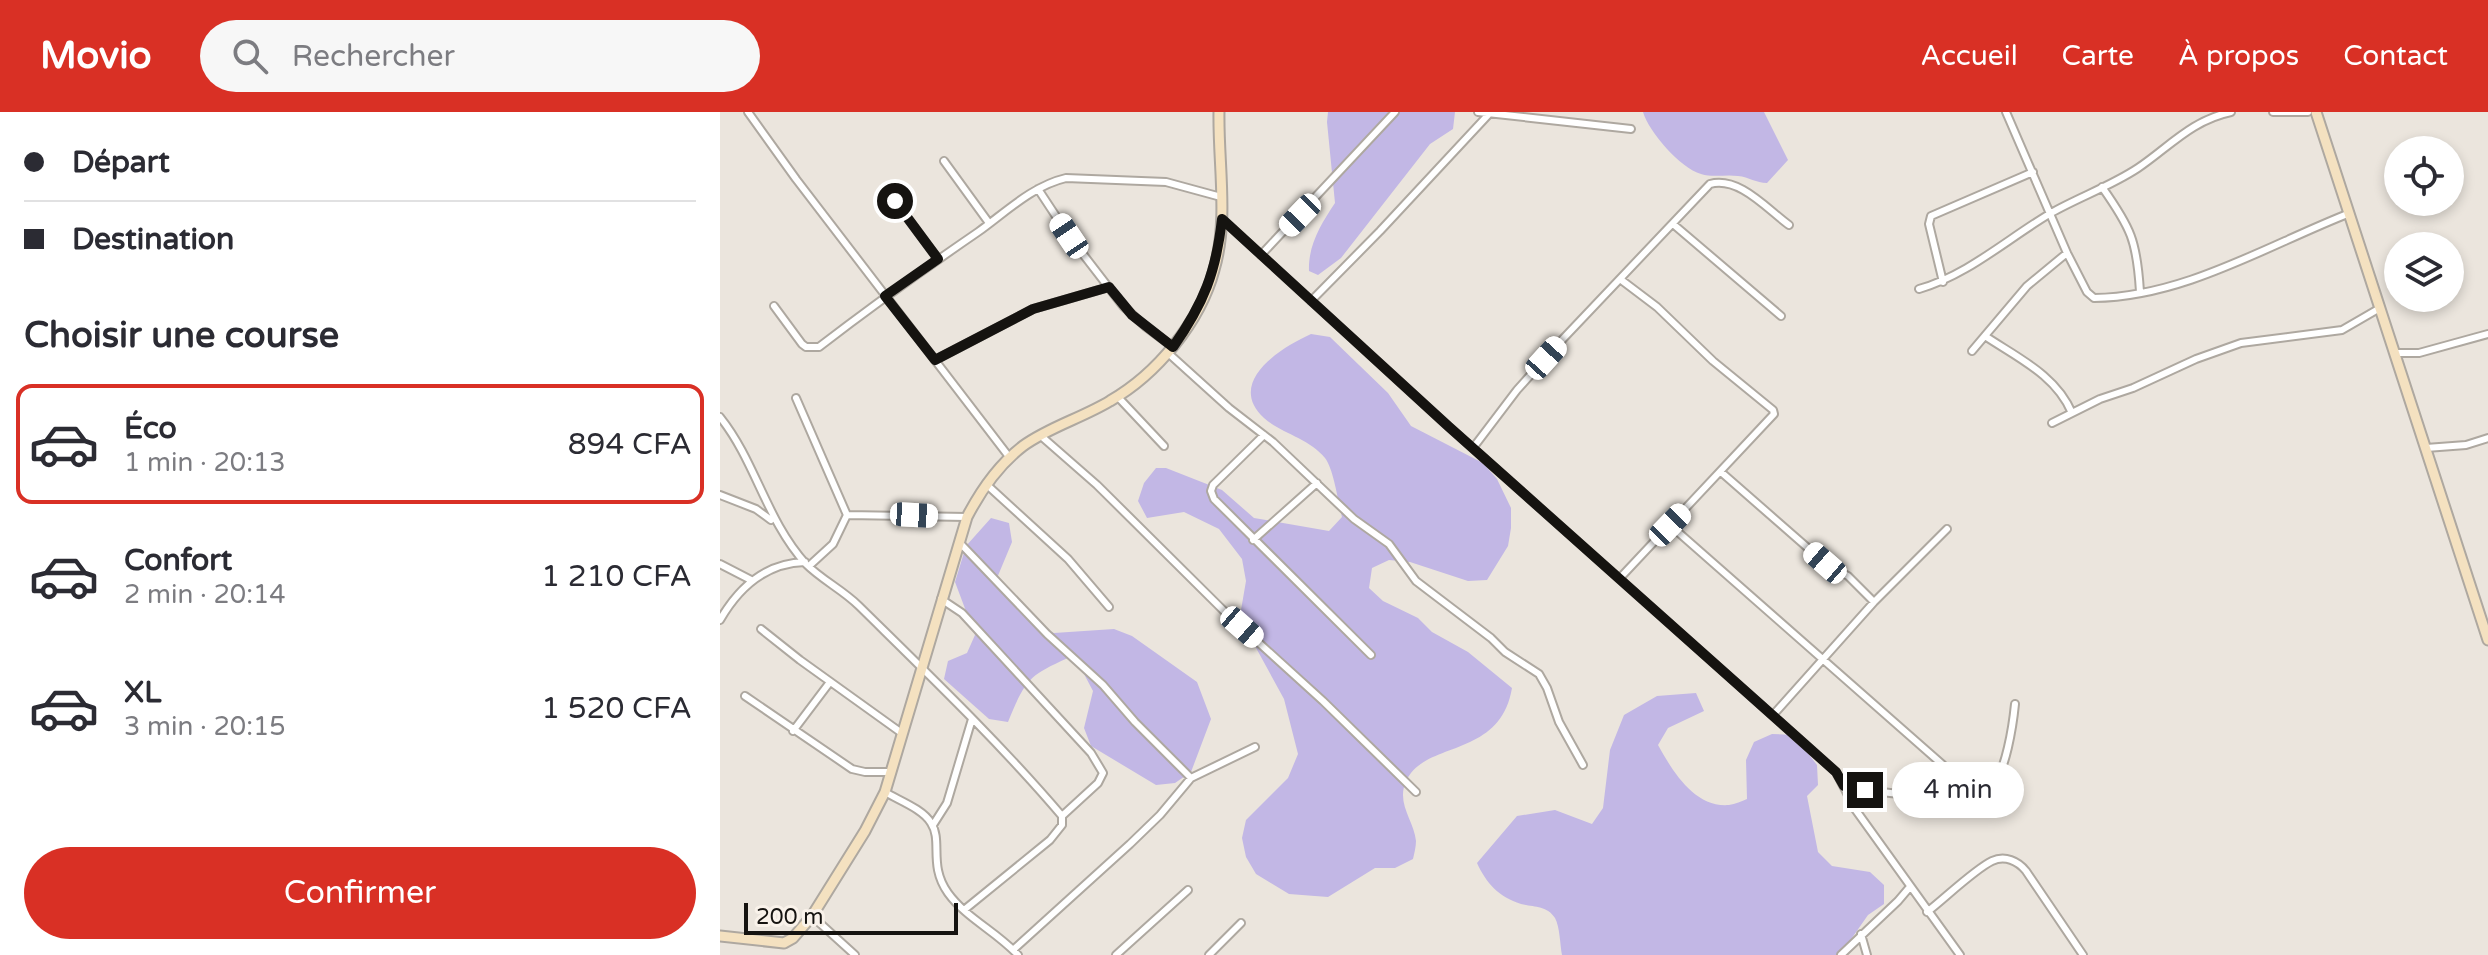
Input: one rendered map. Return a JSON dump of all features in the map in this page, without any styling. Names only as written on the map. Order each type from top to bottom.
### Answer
[{"type":"main road","points":[[720,936],[783,948],[812,916],[865,831],[885,792],[967,517],[986,484],[1010,458],[1041,436],[1137,382],[1170,350],[1205,295],[1214,271],[1222,219],[1219,112]]},
{"type":"main road","points":[[2316,112],[2488,640]]},
{"type":"street","points":[[748,112],[1010,458]]},
{"type":"street","points":[[1261,255],[1395,112]]},
{"type":"street","points":[[1478,112],[1631,129]]},
{"type":"street","points":[[2006,112],[2067,253],[2087,292],[2094,298],[2170,286],[2350,213]]},
{"type":"street","points":[[1919,289],[1943,282],[2052,213],[2135,170],[2188,129],[2231,112]]},
{"type":"street","points":[[2273,112],[2308,112]]},
{"type":"street","points":[[1311,301],[1489,114]]},
{"type":"street","points":[[944,161],[989,223]]},
{"type":"street","points":[[1943,282],[1929,224],[1931,216],[2033,172]]},
{"type":"street","points":[[774,306],[802,344],[819,347],[885,296],[1038,189],[1066,178],[1174,183],[1221,197]]},
{"type":"street","points":[[1473,448],[1517,390],[1705,188],[1719,182],[1736,185],[1789,225]]},
{"type":"street","points":[[2102,187],[2131,231],[2138,259],[2140,292]]},
{"type":"street","points":[[1038,189],[1069,236],[1132,315],[1229,408],[1264,435],[1354,519],[1389,544],[1416,581],[1505,652],[1539,674],[1559,722],[1583,765]]},
{"type":"street","points":[[895,201],[938,259]]},
{"type":"street","points":[[1222,219],[1836,772],[1855,809],[1960,955]]},
{"type":"street","points":[[1673,224],[1781,316]]},
{"type":"street","points":[[1972,351],[2027,286],[2067,253]]},
{"type":"street","points":[[1620,279],[1657,307],[1713,361],[1774,412],[1774,416],[1620,578]]},
{"type":"street","points":[[935,360],[1033,309],[1109,287]]},
{"type":"street","points":[[2052,423],[2100,399],[2122,393],[2196,359],[2241,343],[2342,330],[2380,308]]},
{"type":"street","points":[[2395,353],[2419,353],[2488,334]]},
{"type":"street","points":[[1985,336],[2046,376],[2066,400],[2072,413]]},
{"type":"street","points":[[1117,396],[1164,446]]},
{"type":"street","points":[[720,620],[751,580],[789,563],[807,564],[833,544],[847,515],[796,398]]},
{"type":"street","points":[[720,417],[735,440],[774,522],[807,564],[856,603],[972,719],[1062,816],[1064,821],[1060,830],[1050,840],[964,910]]},
{"type":"street","points":[[1264,435],[1211,487],[1214,499],[1371,655]]},
{"type":"street","points":[[1041,436],[1097,485],[1226,613],[1304,683],[1416,792]]},
{"type":"street","points":[[2426,448],[2466,445],[2488,438]]},
{"type":"street","points":[[1721,472],[1825,563],[1848,576],[1874,602]]},
{"type":"street","points":[[1253,540],[1317,483]]},
{"type":"street","points":[[986,484],[1068,559],[1109,607]]},
{"type":"street","points":[[720,495],[756,509],[774,522]]},
{"type":"street","points":[[847,515],[967,517]]},
{"type":"street","points":[[1670,525],[1943,765],[1949,777],[1943,795]]},
{"type":"street","points":[[1773,715],[1874,602],[1947,529]]},
{"type":"street","points":[[959,542],[1047,634],[1103,685],[1191,778]]},
{"type":"street","points":[[720,564],[751,580]]},
{"type":"street","points":[[941,599],[962,613],[1102,768],[1098,783],[1062,816]]},
{"type":"street","points":[[761,629],[903,734]]},
{"type":"street","points":[[793,731],[830,682]]},
{"type":"street","points":[[745,696],[852,769],[892,772]]},
{"type":"street","points":[[1844,786],[1913,796],[1978,793],[1990,788],[2009,745],[2015,704]]},
{"type":"street","points":[[933,825],[947,803],[972,719]]},
{"type":"street","points":[[885,792],[926,817],[933,825],[939,877],[951,897],[1015,952],[1160,815],[1191,778],[1255,747]]},
{"type":"street","points":[[1927,912],[1992,861],[2012,860],[2020,863],[2026,871],[2083,955]]},
{"type":"street","points":[[1841,955],[1909,888]]},
{"type":"street","points":[[1116,955],[1188,890]]},
{"type":"street","points":[[812,916],[855,955]]},
{"type":"street","points":[[1209,955],[1241,923]]},
{"type":"street","points":[[1861,934],[1867,955]]},
{"type":"shaded area","points":[[1328,112],[1455,112],[1453,129],[1430,144],[1341,258],[1318,275],[1309,271],[1311,252],[1320,227],[1335,203]]},
{"type":"shaded area","points":[[1643,112],[1764,112],[1788,160],[1767,183],[1738,176],[1701,174],[1684,165],[1666,148]]},
{"type":"shaded area","points":[[1311,334],[1330,337],[1388,393],[1411,426],[1483,463],[1497,479],[1511,508],[1508,546],[1487,580],[1468,581],[1410,562],[1389,560],[1372,568],[1369,588],[1383,601],[1418,618],[1432,632],[1468,652],[1512,688],[1505,711],[1493,727],[1462,746],[1429,759],[1416,768],[1406,781],[1404,805],[1416,841],[1413,859],[1395,868],[1375,868],[1328,897],[1289,894],[1256,874],[1246,857],[1242,838],[1246,820],[1288,778],[1298,754],[1284,699],[1255,646],[1241,610],[1246,581],[1242,559],[1219,529],[1184,512],[1147,518],[1138,501],[1144,483],[1156,468],[1166,468],[1222,490],[1254,518],[1329,531],[1342,517],[1328,463],[1319,451],[1264,418],[1254,405],[1251,392],[1254,379],[1262,367]]},
{"type":"shaded area","points":[[991,518],[1009,523],[1012,542],[997,578],[1024,607],[1035,627],[1054,633],[1114,629],[1132,636],[1197,682],[1211,719],[1191,772],[1175,783],[1156,785],[1091,746],[1084,728],[1093,691],[1074,655],[1031,679],[1008,722],[989,719],[944,679],[948,661],[967,653],[975,635],[955,582],[966,546]]},
{"type":"shaded area","points":[[1696,693],[1704,711],[1668,728],[1658,745],[1686,786],[1716,804],[1729,805],[1747,799],[1746,760],[1754,742],[1772,734],[1794,735],[1817,765],[1818,785],[1807,796],[1818,852],[1832,866],[1870,872],[1884,885],[1884,904],[1868,915],[1840,955],[1562,955],[1558,926],[1552,914],[1506,897],[1489,883],[1477,863],[1517,816],[1555,810],[1592,824],[1603,808],[1610,750],[1624,715],[1657,696]]},
{"type":"route","points":[[895,201],[938,259],[885,296],[935,360],[1033,309],[1109,287],[1132,315],[1173,347],[1205,295],[1219,250],[1222,219],[1448,426],[1836,772],[1844,786],[1865,790]]}]
